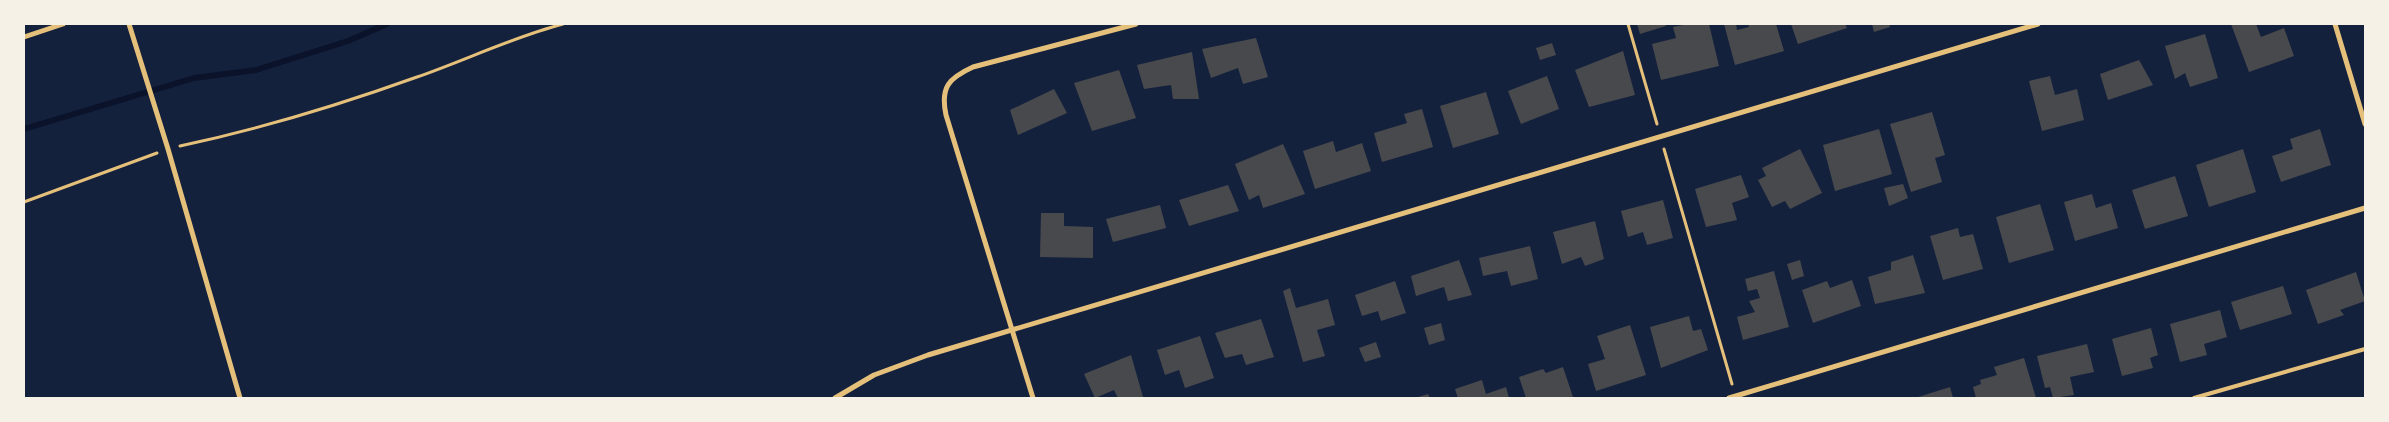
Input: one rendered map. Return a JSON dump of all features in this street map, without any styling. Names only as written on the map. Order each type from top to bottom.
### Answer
[{"type":"street","points":[[24,37],[63,24]]},
{"type":"street","points":[[129,24],[168,149],[240,398]]},
{"type":"street","points":[[1033,398],[946,114],[944,104],[946,86],[954,76],[973,68],[1136,24]]},
{"type":"street","points":[[835,398],[874,375],[902,364],[2038,24]]},
{"type":"street","points":[[2335,24],[2365,124]]},
{"type":"street","points":[[1729,398],[2365,208]]},
{"type":"lane","points":[[2194,398],[2365,349]]},
{"type":"path","points":[[24,202],[168,149],[232,135],[314,112],[417,78],[537,31],[563,24]]},
{"type":"path","points":[[1628,24],[1736,396]]},
{"type":"building","points":[[1637,24],[1665,24],[1666,26],[1640,34]]},
{"type":"building","points":[[1688,24],[1709,24],[1719,66],[1661,80],[1652,44],[1676,38],[1673,27]]},
{"type":"building","points":[[1724,24],[1736,24],[1737,30],[1749,27],[1748,24],[1776,24],[1784,51],[1735,65]]},
{"type":"building","points":[[1791,24],[1845,24],[1847,28],[1798,44]]},
{"type":"building","points":[[1872,24],[1889,24],[1890,27],[1874,32]]},
{"type":"building","points":[[2231,24],[2256,24],[2261,37],[2284,28],[2294,56],[2249,72]]},
{"type":"building","points":[[2205,34],[2218,78],[2190,87],[2185,73],[2175,79],[2165,46]]},
{"type":"building","points":[[1256,38],[1268,77],[1243,84],[1238,68],[1211,78],[1202,49]]},
{"type":"building","points":[[1552,43],[1556,55],[1540,60],[1536,48]]},
{"type":"building","points":[[1623,51],[1635,95],[1589,107],[1575,70]]},
{"type":"building","points":[[1192,52],[1199,99],[1173,99],[1171,85],[1144,89],[1137,65]]},
{"type":"building","points":[[2139,60],[2153,85],[2108,100],[2100,74]]},
{"type":"building","points":[[1119,70],[1136,118],[1092,131],[1074,83]]},
{"type":"building","points":[[1547,76],[1559,109],[1521,124],[1508,91]]},
{"type":"building","points":[[2050,76],[2055,95],[2077,89],[2084,120],[2042,131],[2029,81]]},
{"type":"building","points":[[1054,89],[1067,113],[1018,135],[1010,110]]},
{"type":"building","points":[[1486,92],[1499,134],[1453,148],[1440,106]]},
{"type":"building","points":[[1422,109],[1433,147],[1382,162],[1374,133],[1407,123],[1404,114]]},
{"type":"building","points":[[1932,112],[1945,155],[1935,158],[1942,182],[1911,192],[1890,124]]},
{"type":"building","points":[[1879,129],[1892,174],[1835,191],[1823,145]]},
{"type":"building","points":[[2320,129],[2331,165],[2281,182],[2272,156],[2293,149],[2290,139]]},
{"type":"building","points":[[1333,141],[1336,152],[1362,143],[1371,171],[1315,189],[1303,151]]},
{"type":"building","points":[[1283,144],[1305,194],[1263,208],[1259,195],[1249,200],[1235,164]]},
{"type":"building","points":[[1800,149],[1822,193],[1790,209],[1785,201],[1772,207],[1758,180],[1766,176],[1762,168]]},
{"type":"building","points":[[2243,149],[2256,192],[2209,207],[2196,165]]},
{"type":"building","points":[[1741,175],[1749,197],[1732,203],[1737,220],[1706,227],[1695,189]]},
{"type":"building","points":[[2175,176],[2188,216],[2145,229],[2132,190]]},
{"type":"building","points":[[1903,184],[1908,198],[1889,206],[1884,188]]},
{"type":"building","points":[[1228,185],[1239,211],[1189,226],[1179,200]]},
{"type":"building","points":[[2092,194],[2096,208],[2111,203],[2118,228],[2075,241],[2064,202]]},
{"type":"building","points":[[1663,200],[1673,238],[1647,245],[1643,232],[1628,237],[1621,211]]},
{"type":"building","points":[[2040,204],[2054,250],[2009,263],[1996,217]]},
{"type":"building","points":[[1160,205],[1166,228],[1113,242],[1106,219]]},
{"type":"building","points":[[1041,213],[1064,213],[1064,226],[1093,227],[1093,258],[1040,257]]},
{"type":"building","points":[[1595,221],[1604,259],[1585,266],[1581,257],[1562,264],[1553,232]]},
{"type":"building","points":[[1958,228],[1960,237],[1973,234],[1983,269],[1943,280],[1930,236]]},
{"type":"building","points":[[1530,246],[1538,279],[1511,286],[1507,271],[1483,276],[1479,258]]},
{"type":"building","points":[[1913,255],[1925,293],[1875,304],[1868,277],[1891,270],[1891,262]]},
{"type":"building","points":[[1459,260],[1472,295],[1448,301],[1444,287],[1416,296],[1411,276]]},
{"type":"building","points":[[1800,260],[1804,276],[1792,280],[1787,264]]},
{"type":"building","points":[[1774,271],[1789,327],[1743,340],[1737,317],[1755,312],[1749,301],[1760,298],[1757,289],[1748,291],[1745,279]]},
{"type":"building","points":[[2356,272],[2365,301],[2340,310],[2344,315],[2318,324],[2306,290]]},
{"type":"building","points":[[1852,280],[1861,306],[1813,323],[1802,290],[1827,281],[1830,288]]},
{"type":"building","points":[[1395,281],[1406,313],[1381,321],[1378,311],[1362,316],[1355,295]]},
{"type":"building","points":[[2283,286],[2292,314],[2240,330],[2231,302]]},
{"type":"building","points":[[1290,288],[1296,308],[1328,299],[1335,325],[1317,330],[1325,356],[1303,362],[1283,291]]},
{"type":"building","points":[[2220,310],[2227,337],[2204,344],[2207,355],[2180,362],[2170,324]]},
{"type":"building","points":[[1689,316],[1693,331],[1701,329],[1708,350],[1661,368],[1650,327]]},
{"type":"building","points":[[1261,319],[1274,357],[1246,365],[1242,354],[1225,358],[1215,333]]},
{"type":"building","points":[[1441,323],[1445,340],[1429,345],[1424,328]]},
{"type":"building","points":[[1630,325],[1646,375],[1596,391],[1588,364],[1605,359],[1597,336]]},
{"type":"building","points":[[2151,328],[2158,355],[2150,358],[2153,368],[2122,376],[2112,339]]},
{"type":"building","points":[[1200,336],[1214,378],[1185,388],[1179,370],[1165,375],[1157,350]]},
{"type":"building","points":[[1376,342],[1381,357],[1365,362],[1359,348]]},
{"type":"building","points":[[2087,344],[2094,372],[2070,377],[2074,395],[2053,398],[2050,387],[2045,388],[2037,356]]},
{"type":"building","points":[[1131,355],[1143,397],[1118,398],[1114,390],[1095,398],[1084,374]]},
{"type":"building","points":[[2024,358],[2036,398],[1976,398],[1973,387],[1981,384],[1980,380],[1997,375],[1994,367]]},
{"type":"building","points":[[1563,367],[1573,397],[1526,398],[1519,377],[1543,369],[1546,373]]},
{"type":"building","points":[[1482,380],[1486,394],[1506,387],[1509,398],[1458,398],[1455,389]]},
{"type":"building","points":[[1950,387],[1953,398],[1915,398]]},
{"type":"building","points":[[1428,394],[1430,398],[1415,398]]},
{"type":"waterway","points":[[24,129],[194,78],[256,70],[348,41],[387,24]]}]
